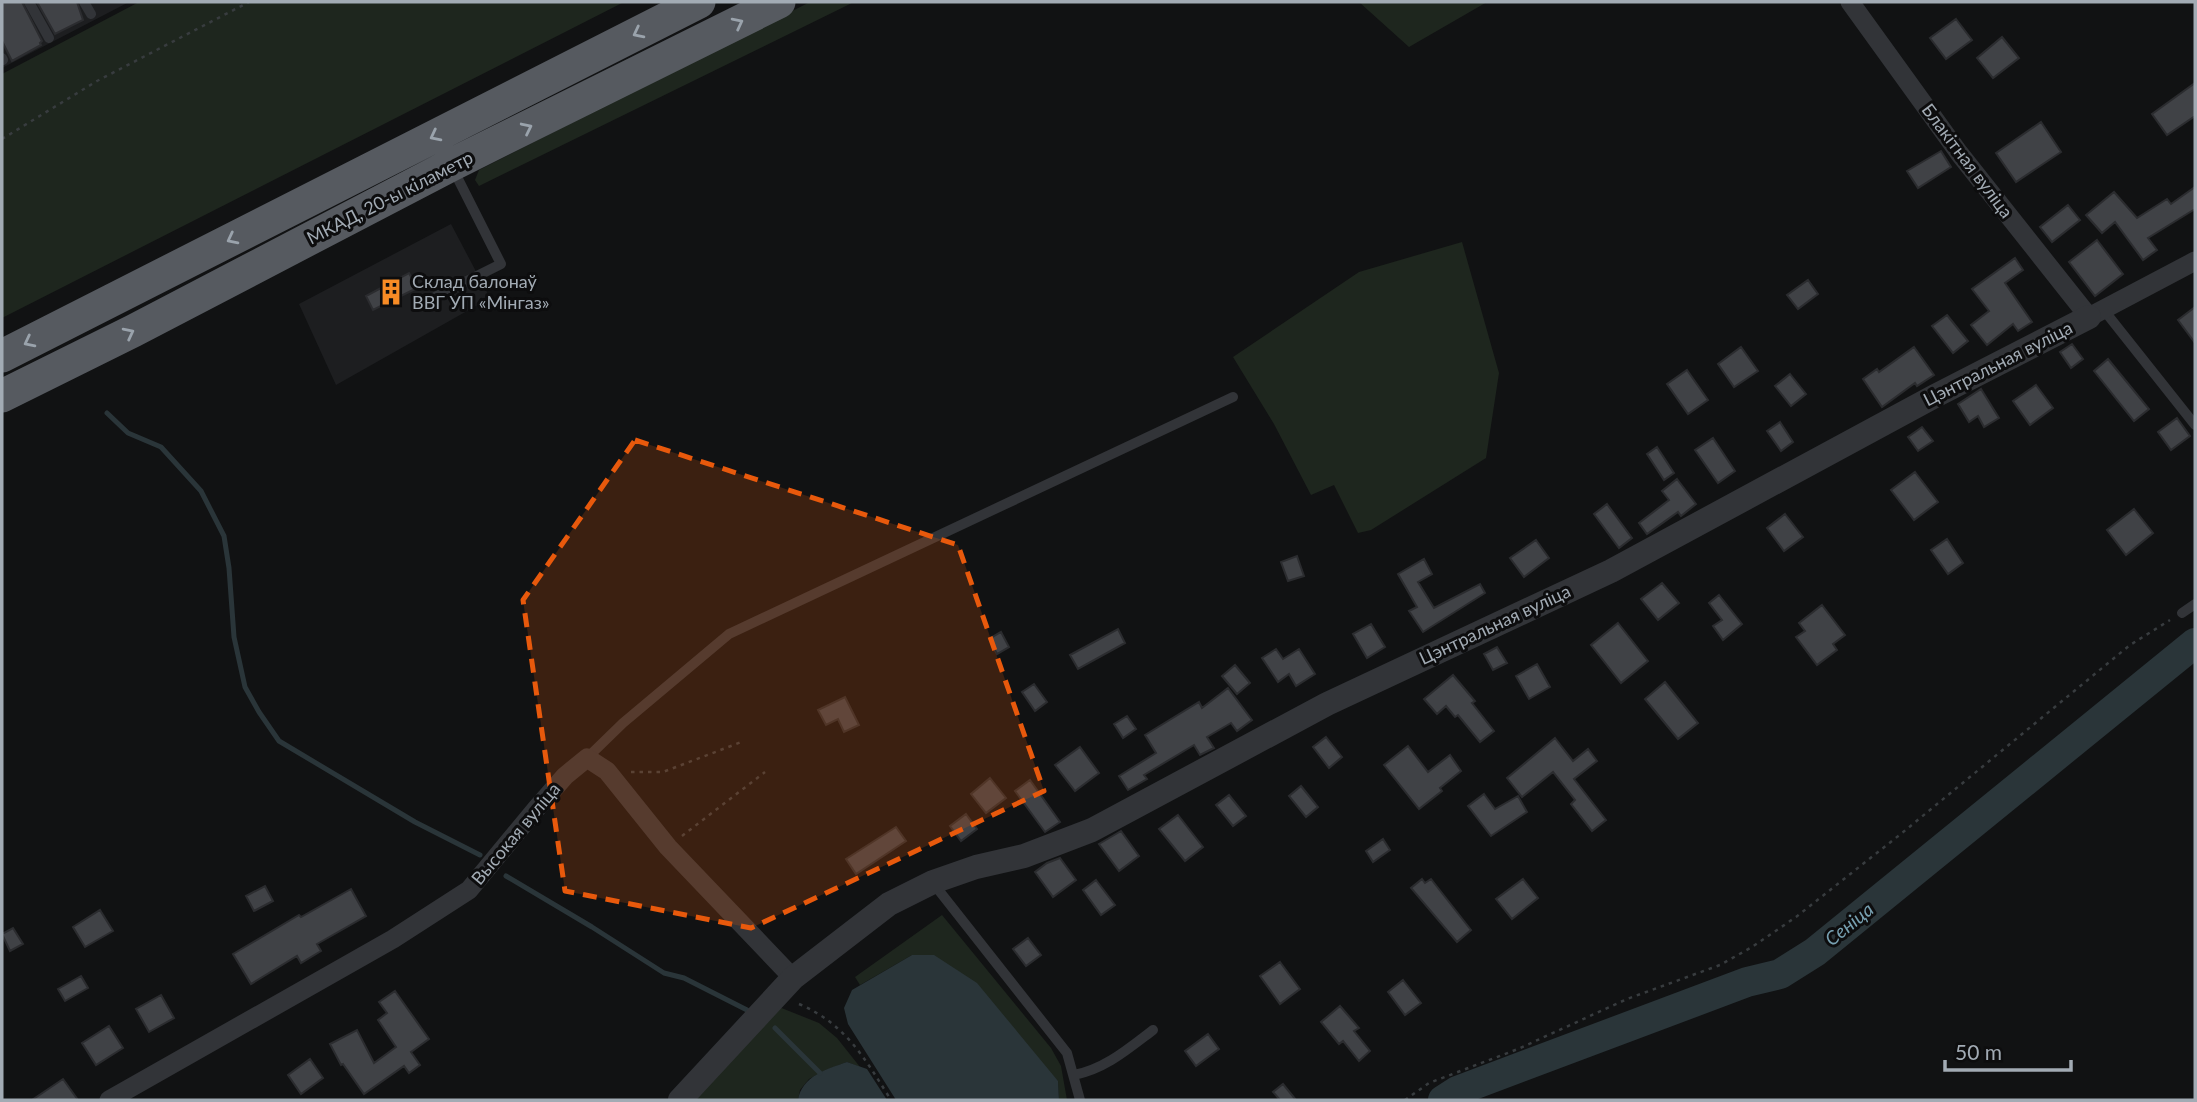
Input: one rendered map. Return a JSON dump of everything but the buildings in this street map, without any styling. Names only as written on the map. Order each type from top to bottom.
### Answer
[{"type":"highway","name":"МКАД, 20-ы кіламетр","points":[[2,356],[699,2]]},
{"type":"highway","name":"МКАД, 20-ы кіламетр","points":[[2,396],[133,331],[451,165],[779,2]]},
{"type":"street","name":"Блакітная вуліца","points":[[1851,2],[1959,153],[2096,313]]},
{"type":"street","name":"Цэнтральная вуліца","points":[[680,1100],[786,986],[889,904],[933,882],[976,867],[1024,856],[1092,830],[1327,704],[1611,571],[1935,396],[2195,261]]},
{"type":"street","points":[[587,758],[607,771],[786,986]]},
{"type":"street","name":"Высокая вуліца","points":[[109,1100],[393,939],[468,890],[565,776],[587,758]]},
{"type":"lane","points":[[29,2],[49,38]]},
{"type":"lane","points":[[84,2],[90,14]]},
{"type":"lane","points":[[435,297],[500,264],[451,165]]},
{"type":"lane","points":[[2096,313],[2195,425]]},
{"type":"lane","points":[[587,758],[623,723],[729,635],[1233,397]]},
{"type":"lane","points":[[2182,613],[2195,604]]},
{"type":"lane","points":[[933,882],[1066,1053],[1080,1100]]},
{"type":"lane","points":[[1074,1075],[1090,1072],[1110,1062],[1153,1030]]},
{"type":"path","points":[[2,139],[97,81],[249,2]]},
{"type":"path","points":[[1405,1100],[1429,1083],[1518,1049],[1628,999],[1720,965],[1752,947],[1796,917],[1902,833],[2130,645],[2182,613]]},
{"type":"path","points":[[607,771],[663,772],[744,741]]},
{"type":"path","points":[[668,847],[765,772]]},
{"type":"path","points":[[786,986],[844,1032],[866,1059],[891,1100]]},
{"type":"highlighted area","points":[[635,440],[958,545],[1044,791],[751,928],[565,891],[523,600]]},
{"type":"shaded area","points":[[2,2],[129,2],[2,68]]},
{"type":"shaded area","points":[[139,2],[624,2],[2,318],[2,74]]},
{"type":"shaded area","points":[[810,2],[854,2],[479,186],[475,180],[479,170]]},
{"type":"shaded area","points":[[1359,2],[1487,2],[1409,47]]},
{"type":"shaded area","points":[[451,224],[490,298],[336,385],[299,304]]},
{"type":"shaded area","points":[[1462,242],[1499,373],[1486,458],[1371,530],[1358,533],[1334,485],[1311,495],[1274,424],[1233,357],[1359,272]]},
{"type":"shaded area","points":[[942,915],[1051,1048],[1061,1066],[1067,1100],[1059,1100],[1058,1081],[912,955],[860,985],[855,977]]},
{"type":"shaded area","points":[[912,955],[934,955],[977,983],[1058,1081],[1059,1100],[896,1100],[848,1024],[844,1008],[852,990]]},
{"type":"shaded area","points":[[779,1007],[819,1023],[837,1038],[860,1067],[847,1062],[809,1079],[800,1090],[798,1100],[692,1100]]},
{"type":"shaded area","points":[[847,1062],[867,1069],[887,1100],[798,1100],[800,1092],[810,1079]]},
{"type":"waterway","points":[[107,413],[128,433],[161,447],[201,491],[224,536],[234,637],[245,687],[279,741],[415,822],[480,855]]},
{"type":"waterway","name":"Сеніца","points":[[1443,1100],[1457,1091],[1747,982],[1780,974],[1815,952],[2195,643]]},
{"type":"waterway","points":[[506,876],[664,973],[684,978],[747,1010]]},
{"type":"waterway","points":[[775,1028],[820,1073]]},
{"type":"place","name":"Склад балонаў ВВГ УП «Мінгаз»","points":[[391,292]]}]
